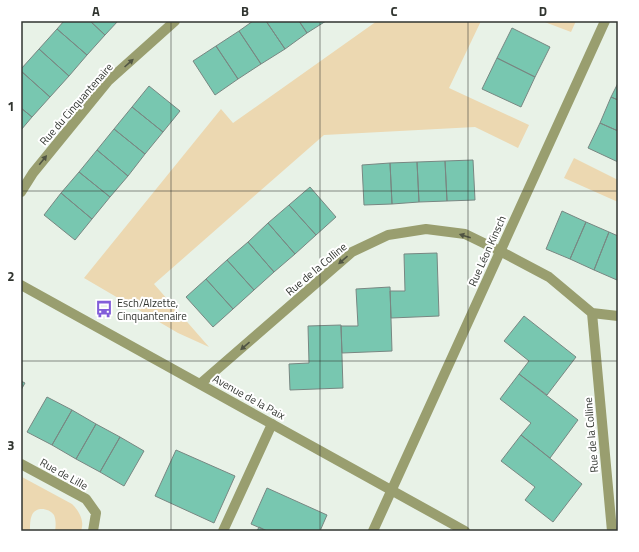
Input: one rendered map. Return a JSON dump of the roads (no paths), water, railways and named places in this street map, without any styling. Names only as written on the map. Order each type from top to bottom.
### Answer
[{"type":"street","name":"Rue du Cinquantenaire","points":[[21,192],[33,173],[108,82],[174,21]]},
{"type":"street","name":"Rue Léon Kinsch","points":[[373,531],[605,21]]},
{"type":"street","name":"Rue de la Colline","points":[[200,384],[352,252],[388,235],[426,229],[465,234],[549,277],[592,313],[612,531]]},
{"type":"street","name":"Avenue de la Paix","points":[[21,285],[465,531]]},
{"type":"street","points":[[592,313],[618,316]]},
{"type":"street","points":[[223,531],[272,424]]},
{"type":"street","name":"Rue de Lille","points":[[21,464],[86,499],[96,513],[93,531]]},
{"type":"place","name":"Esch/Alzette, Cinquantenaire","points":[[104,309]]}]
